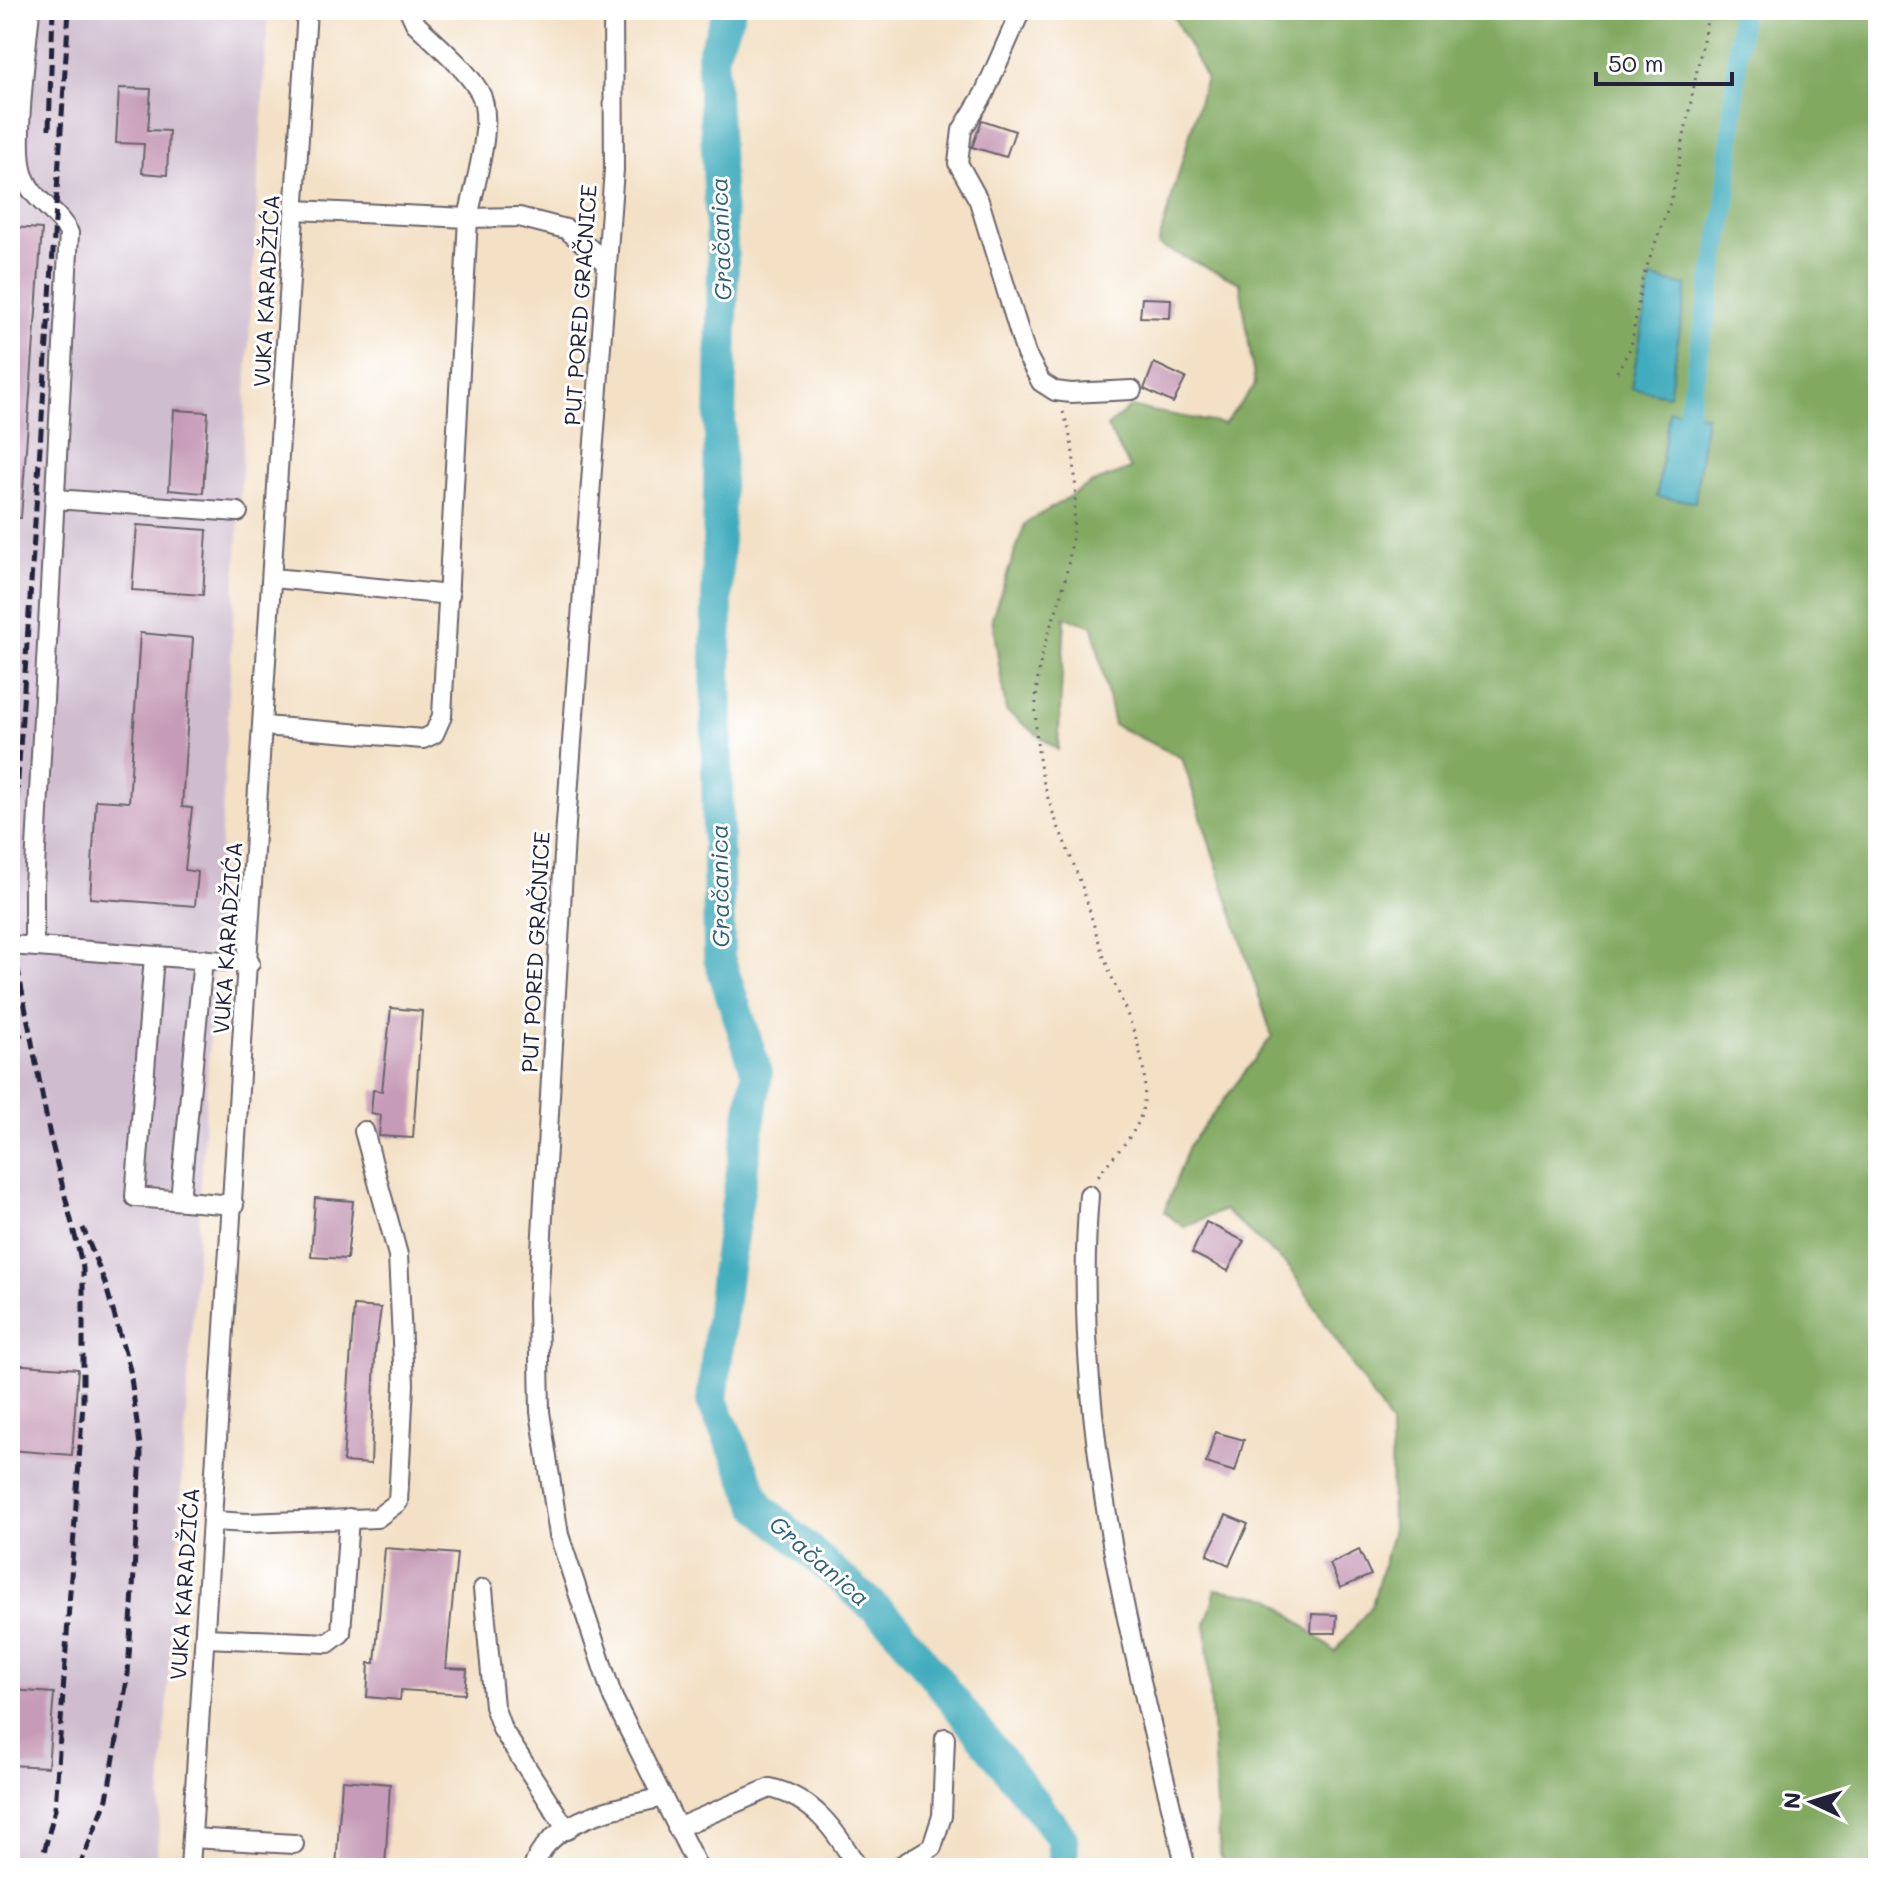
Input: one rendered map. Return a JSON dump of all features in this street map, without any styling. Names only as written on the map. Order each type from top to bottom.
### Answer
[{"type":"street","points":[[30,10],[20,158],[32,192],[61,216],[69,233],[34,886],[34,946]]},
{"type":"street","name":"VUKA KARADŽIĆA","points":[[190,1868],[250,963],[307,10]]},
{"type":"street","points":[[264,726],[407,739],[434,734],[442,716],[468,218],[483,141],[483,101],[469,79],[415,23],[409,10]]},
{"type":"street","name":"PUT PORED GRAČNICE","points":[[613,10],[614,169],[565,837],[539,1288],[540,1412],[559,1535],[613,1698],[698,1868]]},
{"type":"street","points":[[1021,10],[984,94],[962,130],[958,163],[979,201],[1033,370],[1041,382],[1055,391],[1132,390]]},
{"type":"street","points":[[295,210],[468,218],[519,217],[566,229],[607,263]]},
{"type":"street","points":[[55,499],[238,512]]},
{"type":"street","points":[[273,578],[450,595]]},
{"type":"street","points":[[10,945],[250,963]]},
{"type":"street","points":[[154,956],[135,1197],[234,1205]]},
{"type":"street","points":[[180,1200],[203,959]]},
{"type":"street","points":[[213,1521],[248,1523],[377,1518],[398,1502],[404,1384],[398,1255],[364,1131]]},
{"type":"street","points":[[1089,1195],[1085,1244],[1086,1335],[1104,1511],[1186,1868]]},
{"type":"street","points":[[205,1638],[328,1643],[334,1639],[341,1633],[349,1518]]},
{"type":"street","points":[[483,1589],[494,1706],[502,1729],[567,1830]]},
{"type":"street","points":[[897,1868],[932,1847],[942,1816],[945,1738]]},
{"type":"street","points":[[677,1828],[770,1788],[804,1801],[833,1827],[858,1868]]},
{"type":"street","points":[[533,1868],[537,1856],[552,1837],[605,1811],[663,1797]]},
{"type":"street","points":[[192,1838],[294,1844]]},
{"type":"path","points":[[1617,372],[1631,347],[1642,280],[1672,197],[1709,10]]},
{"type":"path","points":[[1055,391],[1065,418],[1071,453],[1075,526],[1062,592],[1042,657],[1036,713],[1039,763],[1050,812],[1078,874],[1095,934],[1137,1044],[1145,1079],[1142,1111],[1129,1140],[1097,1177],[1089,1195]]},
{"type":"shaded area","points":[[10,10],[268,10],[199,1219],[156,1868],[10,1863]]},
{"type":"green space","points":[[1170,10],[1878,10],[1878,1868],[1226,1868],[1220,1855],[1206,1624],[1216,1589],[1271,1598],[1335,1652],[1372,1605],[1392,1533],[1391,1425],[1289,1267],[1224,1210],[1184,1227],[1164,1212],[1189,1146],[1272,1036],[1182,758],[1114,725],[1093,626],[1065,617],[1058,750],[1006,711],[992,617],[1025,524],[1090,484],[1131,469],[1107,427],[1130,407],[1224,424],[1255,385],[1240,283],[1158,245],[1206,78]]},
{"type":"water","points":[[1651,278],[1687,286],[1669,395],[1631,388]]},
{"type":"water","points":[[1669,410],[1706,415],[1695,502],[1657,497]]},
{"type":"building","points":[[119,88],[151,89],[148,130],[169,131],[167,175],[142,173],[144,144],[116,143]]},
{"type":"building","points":[[982,120],[1015,131],[1006,157],[972,147]]},
{"type":"building","points":[[10,227],[42,229],[21,518],[10,518]]},
{"type":"building","points":[[1142,298],[1171,299],[1170,318],[1140,317]]},
{"type":"building","points":[[1154,363],[1186,378],[1173,403],[1144,389]]},
{"type":"building","points":[[174,410],[208,412],[203,493],[169,490]]},
{"type":"building","points":[[137,525],[207,530],[203,595],[132,590]]},
{"type":"building","points":[[140,633],[193,638],[182,807],[192,808],[185,870],[198,872],[195,906],[90,898],[96,800],[129,802]]},
{"type":"building","points":[[391,1008],[422,1011],[413,1138],[379,1136],[381,1115],[371,1113],[373,1090],[382,1091]]},
{"type":"building","points":[[315,1198],[353,1201],[347,1259],[311,1257]]},
{"type":"building","points":[[1206,1222],[1244,1241],[1228,1271],[1192,1253]]},
{"type":"building","points":[[354,1306],[381,1308],[375,1353],[371,1464],[343,1462]]},
{"type":"building","points":[[10,1364],[78,1369],[72,1455],[10,1450]]},
{"type":"building","points":[[1215,1432],[1244,1440],[1235,1472],[1206,1463]]},
{"type":"building","points":[[1226,1515],[1248,1524],[1229,1565],[1207,1555]]},
{"type":"building","points":[[385,1548],[457,1554],[446,1668],[467,1669],[465,1694],[401,1690],[400,1700],[367,1697],[369,1663],[375,1663]]},
{"type":"building","points":[[1359,1550],[1371,1575],[1340,1588],[1330,1564]]},
{"type":"building","points":[[1312,1614],[1337,1615],[1336,1633],[1311,1633]]},
{"type":"building","points":[[10,1690],[54,1693],[48,1767],[10,1765]]},
{"type":"building","points":[[342,1780],[390,1784],[385,1868],[336,1868]]},
{"type":"waterway","name":"Gračanica","points":[[730,10],[712,56],[723,264],[716,655],[719,958],[757,1073],[726,1274],[712,1401],[759,1506],[894,1625],[1062,1838],[1064,1868]]},
{"type":"waterway","points":[[1688,412],[1726,205],[1741,10]]},
{"type":"railway","points":[[49,129],[53,10]]},
{"type":"railway","points":[[40,1868],[55,1809],[83,1403],[83,1268],[50,1136],[13,944],[10,899],[69,10]]},
{"type":"railway","points":[[10,999],[21,1037]]},
{"type":"railway","points":[[79,1868],[107,1799],[128,1674],[141,1453],[130,1370],[105,1283],[83,1228]]}]
